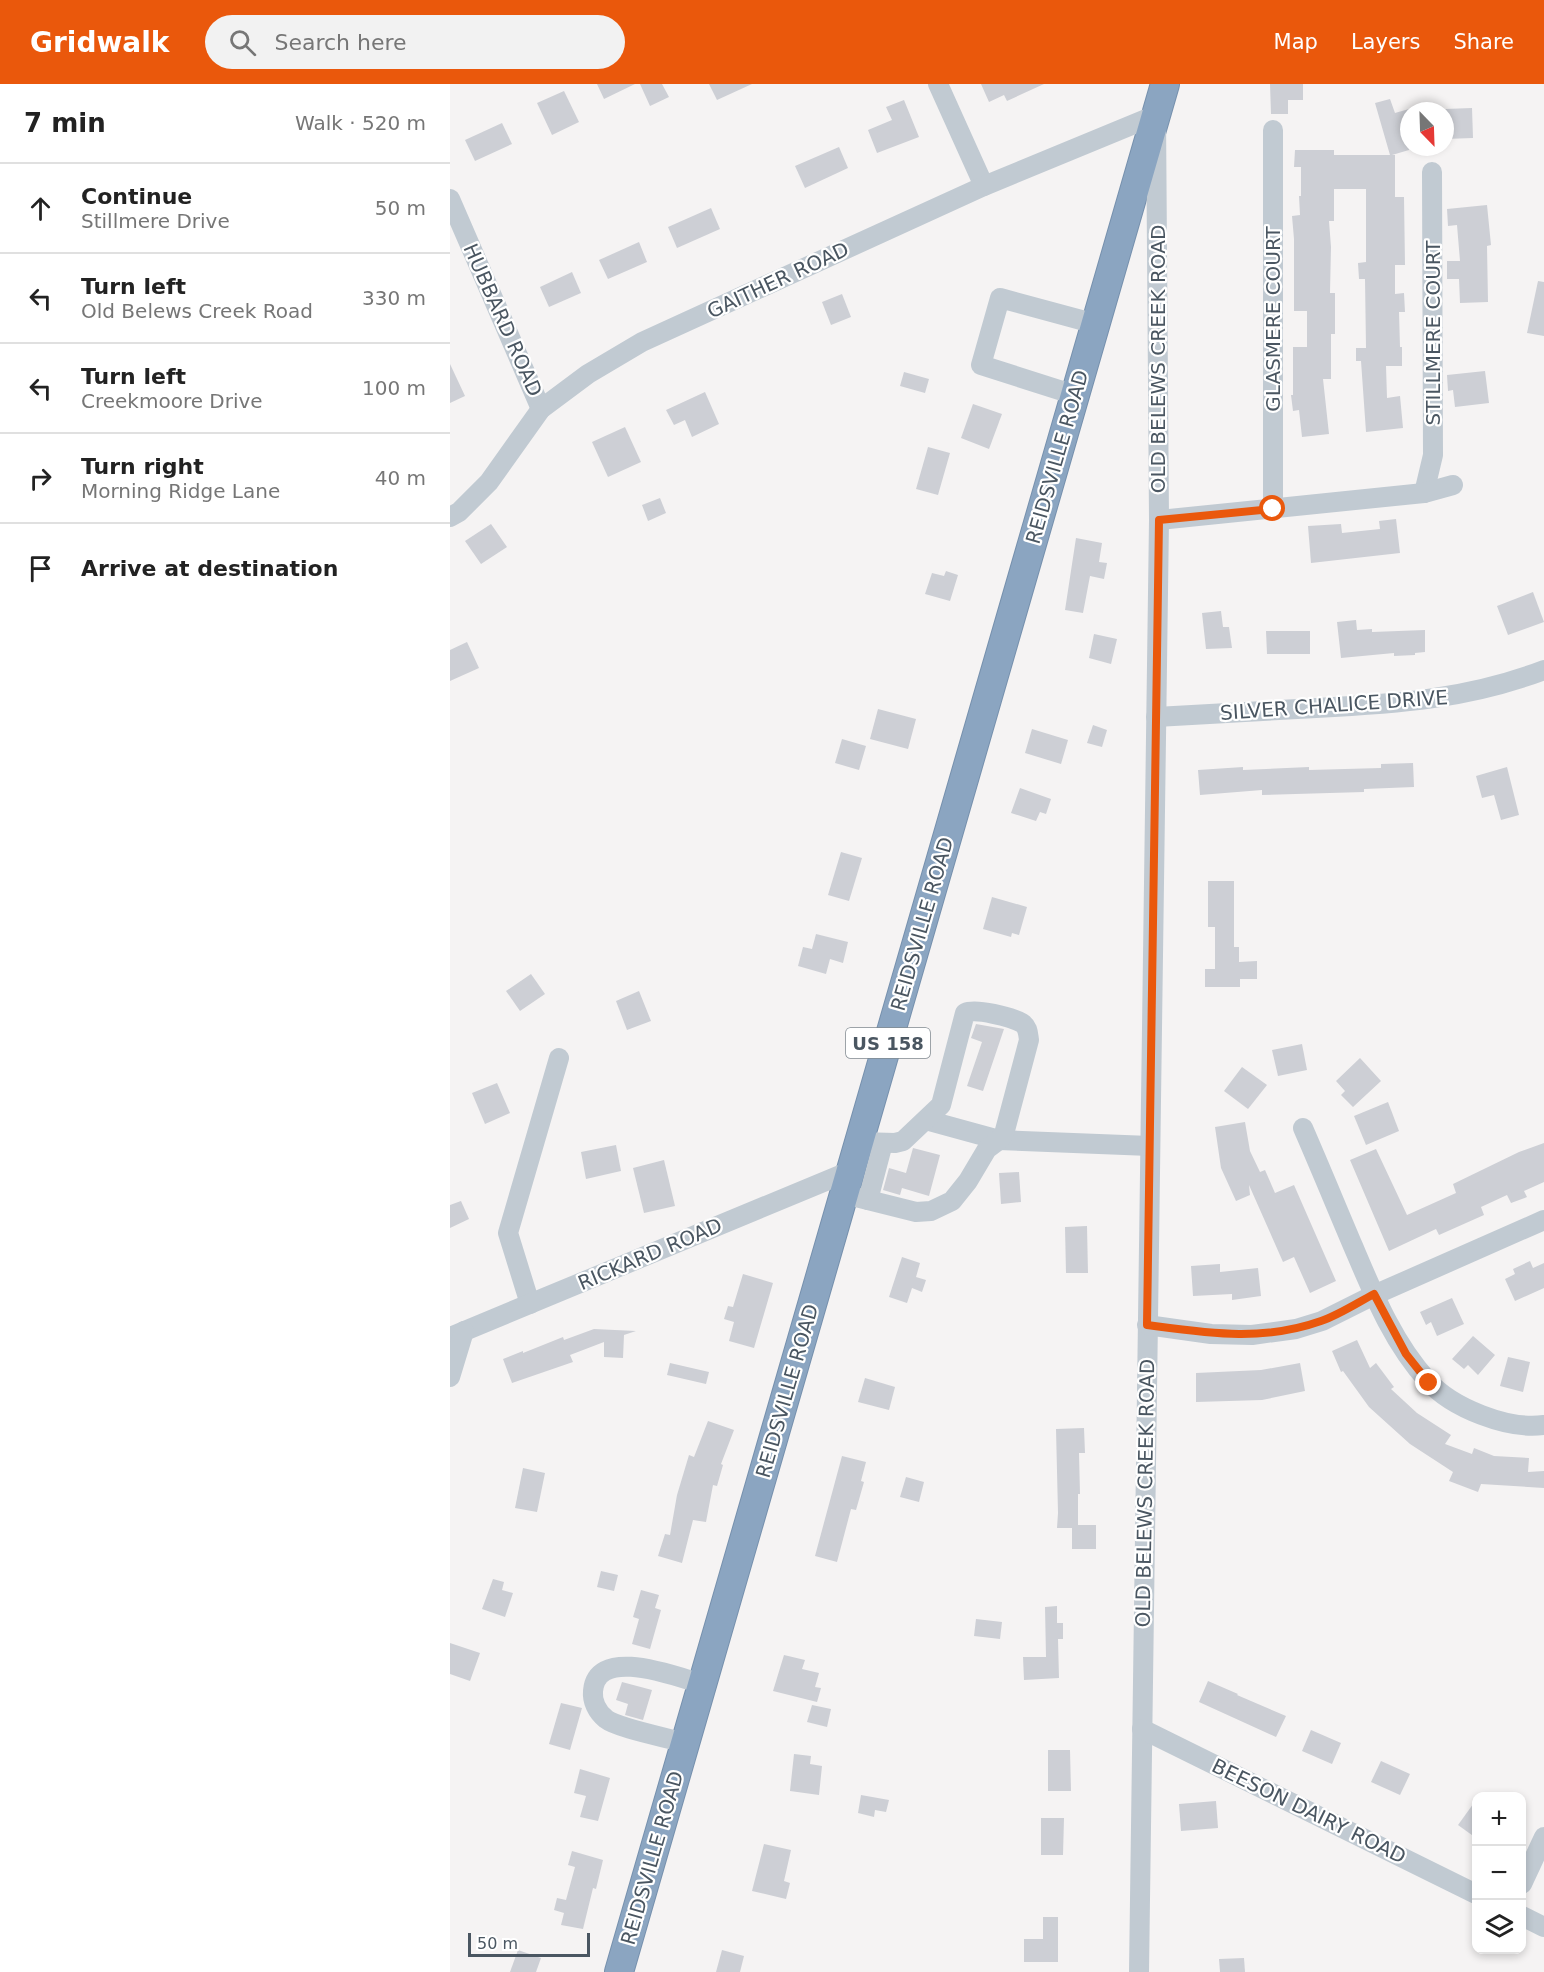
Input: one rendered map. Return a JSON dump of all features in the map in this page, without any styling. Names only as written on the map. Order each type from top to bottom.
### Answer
[{"type":"highway","name":"REIDSVILLE ROAD","points":[[619,1972],[702,1684],[854,1188],[871,1142],[1075,395],[1165,84]]},
{"type":"street","points":[[938,84],[984,186]]},
{"type":"street","name":"GAITHER ROAD","points":[[450,517],[459,512],[489,482],[541,409],[588,374],[642,342],[984,186],[1156,115]]},
{"type":"street","name":"OLD BELEWS CREEK ROAD","points":[[1139,1972],[1159,520],[1156,115]]},
{"type":"street","name":"GLASMERE COURT","points":[[1273,130],[1273,509]]},
{"type":"street","name":"STILLMERE COURT","points":[[1424,493],[1433,455],[1432,172]]},
{"type":"street","name":"HUBBARD ROAD","points":[[450,199],[541,409]]},
{"type":"street","points":[[1075,395],[981,365],[1000,298],[1096,324]]},
{"type":"street","points":[[1159,520],[1424,493],[1453,485]]},
{"type":"street","name":"SILVER CHALICE DRIVE","points":[[1156,717],[1403,704],[1515,682],[1544,670]]},
{"type":"street","points":[[854,1188],[915,1212],[931,1212],[942,1207],[960,1192],[987,1149],[1004,1134],[1029,1040],[1028,1029],[1022,1023],[981,1011],[970,1010],[965,1013],[941,1105],[903,1141],[871,1142]]},
{"type":"street","points":[[530,1304],[508,1233],[559,1058]]},
{"type":"street","points":[[926,1120],[999,1140],[1150,1146]]},
{"type":"street","points":[[1303,1128],[1374,1294],[1406,1354],[1429,1383],[1448,1398],[1490,1419],[1533,1426],[1544,1425]]},
{"type":"street","name":"RICKARD ROAD","points":[[457,1334],[530,1304],[854,1188]]},
{"type":"street","points":[[1147,1325],[1211,1334],[1252,1335],[1296,1329],[1322,1321],[1374,1294],[1544,1220]]},
{"type":"street","points":[[450,1377],[457,1334]]},
{"type":"street","points":[[685,1743],[606,1720],[594,1705],[593,1690],[598,1676],[610,1668],[623,1665],[702,1684]]},
{"type":"street","name":"BEESON DAIRY ROAD","points":[[1142,1729],[1472,1892]]},
{"type":"street","points":[[1526,1874],[1544,1837]]},
{"type":"street","points":[[1526,1918],[1544,1927]]},
{"type":"building","points":[[597,84],[635,84],[604,99]]},
{"type":"building","points":[[640,84],[662,84],[669,97],[650,106]]},
{"type":"building","points":[[709,84],[752,84],[717,100]]},
{"type":"building","points":[[981,84],[1044,84],[1007,101],[1004,95],[989,102]]},
{"type":"building","points":[[1270,84],[1303,84],[1303,100],[1288,100],[1288,114],[1271,114]]},
{"type":"building","points":[[564,91],[579,122],[552,135],[537,103]]},
{"type":"building","points":[[1390,99],[1395,113],[1400,112],[1400,153],[1392,155],[1395,155],[1395,197],[1404,197],[1405,265],[1395,265],[1395,294],[1404,293],[1405,312],[1399,312],[1402,366],[1386,366],[1387,398],[1400,396],[1403,428],[1366,432],[1361,361],[1356,361],[1356,348],[1366,348],[1365,279],[1359,279],[1358,263],[1366,262],[1366,189],[1334,189],[1334,221],[1329,221],[1330,293],[1335,293],[1335,334],[1331,334],[1331,379],[1323,379],[1329,434],[1302,437],[1299,410],[1293,411],[1291,395],[1293,395],[1293,347],[1307,347],[1307,311],[1294,311],[1292,216],[1300,215],[1299,196],[1301,196],[1301,167],[1294,167],[1295,150],[1334,150],[1334,155],[1390,155],[1375,103]]},
{"type":"building","points":[[904,100],[919,137],[877,153],[868,130],[892,120],[886,107]]},
{"type":"building","points":[[1472,108],[1473,138],[1454,139],[1454,109]]},
{"type":"building","points":[[502,123],[512,144],[475,161],[465,140]]},
{"type":"building","points":[[839,147],[848,168],[805,188],[795,166]]},
{"type":"building","points":[[1487,205],[1491,245],[1487,246],[1488,302],[1460,303],[1459,279],[1447,279],[1447,261],[1460,261],[1457,225],[1448,226],[1447,209]]},
{"type":"building","points":[[711,208],[720,229],[677,248],[668,227]]},
{"type":"building","points":[[639,242],[647,262],[608,279],[599,260]]},
{"type":"building","points":[[572,272],[581,293],[549,307],[540,287]]},
{"type":"building","points":[[1538,281],[1544,282],[1544,336],[1527,333]]},
{"type":"building","points":[[842,294],[851,317],[831,325],[822,302]]},
{"type":"building","points":[[450,364],[465,396],[450,403]]},
{"type":"building","points":[[1485,371],[1489,403],[1455,407],[1453,390],[1448,391],[1447,375]]},
{"type":"building","points":[[904,372],[929,379],[925,393],[900,386]]},
{"type":"building","points":[[705,392],[719,424],[692,437],[685,420],[674,425],[666,410]]},
{"type":"building","points":[[973,404],[1002,414],[989,449],[961,438]]},
{"type":"building","points":[[625,427],[641,462],[608,477],[592,442]]},
{"type":"building","points":[[928,447],[950,453],[938,495],[916,489]]},
{"type":"building","points":[[660,498],[666,513],[648,521],[642,505]]},
{"type":"building","points":[[1396,519],[1400,553],[1311,563],[1308,526],[1341,524],[1342,533],[1380,529],[1379,521]]},
{"type":"building","points":[[491,524],[507,547],[481,564],[465,541]]},
{"type":"building","points":[[1076,538],[1102,543],[1099,562],[1107,563],[1104,579],[1090,576],[1083,613],[1065,610]]},
{"type":"building","points":[[946,571],[958,575],[950,601],[925,594],[932,573],[944,576]]},
{"type":"building","points":[[1533,592],[1544,622],[1508,635],[1497,606]]},
{"type":"building","points":[[1221,611],[1223,627],[1229,627],[1232,648],[1206,649],[1202,613]]},
{"type":"building","points":[[1356,620],[1357,630],[1372,629],[1372,632],[1425,630],[1425,652],[1415,653],[1415,655],[1394,656],[1394,653],[1341,658],[1337,622]]},
{"type":"building","points":[[1266,631],[1310,631],[1310,654],[1267,654]]},
{"type":"building","points":[[1094,634],[1117,639],[1111,664],[1089,658]]},
{"type":"building","points":[[467,642],[479,668],[450,681],[450,650]]},
{"type":"building","points":[[878,709],[916,719],[908,749],[870,739]]},
{"type":"building","points":[[1093,725],[1107,730],[1102,747],[1087,743]]},
{"type":"building","points":[[1032,729],[1068,740],[1061,764],[1025,753]]},
{"type":"building","points":[[842,739],[866,746],[859,770],[835,763]]},
{"type":"building","points":[[1413,763],[1414,787],[1364,789],[1364,792],[1262,795],[1262,790],[1200,795],[1198,770],[1243,767],[1243,770],[1309,767],[1309,770],[1381,768],[1381,764]]},
{"type":"building","points":[[1507,767],[1519,815],[1501,820],[1494,795],[1482,798],[1476,776]]},
{"type":"building","points":[[1020,788],[1051,799],[1046,814],[1040,812],[1036,821],[1011,813]]},
{"type":"building","points":[[841,852],[862,858],[849,901],[828,895]]},
{"type":"building","points":[[1208,881],[1234,881],[1234,947],[1239,947],[1239,962],[1257,961],[1257,979],[1240,979],[1240,987],[1205,987],[1205,969],[1215,969],[1215,927],[1208,927]]},
{"type":"building","points":[[992,897],[1027,907],[1019,935],[1012,933],[1011,937],[983,929]]},
{"type":"building","points":[[816,934],[848,942],[843,963],[830,959],[826,974],[798,966],[803,947],[812,949]]},
{"type":"building","points":[[531,974],[545,994],[520,1011],[506,991]]},
{"type":"building","points":[[639,991],[651,1021],[627,1030],[616,1001]]},
{"type":"building","points":[[976,1024],[1004,1029],[983,1091],[967,1086],[982,1042],[971,1038]]},
{"type":"building","points":[[1302,1044],[1307,1070],[1278,1076],[1272,1050]]},
{"type":"building","points":[[1360,1058],[1381,1081],[1353,1107],[1341,1095],[1345,1091],[1336,1081]]},
{"type":"building","points":[[1242,1067],[1267,1085],[1248,1109],[1224,1091]]},
{"type":"building","points":[[497,1083],[510,1113],[485,1124],[472,1093]]},
{"type":"building","points":[[1388,1102],[1399,1131],[1366,1145],[1354,1116]]},
{"type":"building","points":[[1245,1122],[1250,1151],[1260,1172],[1265,1170],[1275,1193],[1294,1185],[1336,1281],[1310,1293],[1294,1257],[1283,1262],[1249,1185],[1250,1195],[1236,1201],[1221,1168],[1215,1127]]},
{"type":"building","points":[[1544,1143],[1544,1182],[1524,1191],[1527,1197],[1511,1203],[1507,1195],[1481,1207],[1484,1215],[1439,1235],[1436,1229],[1389,1251],[1350,1160],[1376,1149],[1407,1215],[1456,1193],[1453,1184],[1519,1152]]},
{"type":"building","points":[[616,1145],[621,1171],[586,1179],[581,1152]]},
{"type":"building","points":[[913,1148],[940,1155],[929,1196],[902,1188],[900,1195],[883,1190],[889,1168],[906,1173]]},
{"type":"building","points":[[664,1160],[675,1206],[644,1213],[633,1168]]},
{"type":"building","points":[[1019,1172],[1021,1202],[1001,1204],[999,1173]]},
{"type":"building","points":[[461,1201],[469,1219],[450,1228],[450,1205]]},
{"type":"building","points":[[1087,1226],[1088,1273],[1066,1273],[1065,1227]]},
{"type":"building","points":[[902,1257],[920,1263],[916,1277],[926,1280],[922,1292],[912,1288],[907,1303],[889,1297]]},
{"type":"building","points":[[1530,1261],[1533,1268],[1544,1263],[1544,1288],[1515,1301],[1505,1279],[1515,1274],[1513,1269]]},
{"type":"building","points":[[1220,1264],[1220,1272],[1258,1268],[1261,1296],[1232,1300],[1232,1294],[1193,1296],[1191,1266]]},
{"type":"building","points":[[743,1274],[773,1283],[754,1348],[729,1341],[734,1322],[724,1319],[728,1306],[733,1307]]},
{"type":"building","points":[[1452,1298],[1464,1324],[1437,1336],[1431,1322],[1426,1325],[1420,1312]]},
{"type":"building","points":[[594,1329],[636,1331],[624,1335],[623,1358],[604,1357],[604,1342],[570,1355],[573,1362],[512,1383],[503,1359],[563,1337],[564,1340]]},
{"type":"building","points":[[1473,1336],[1495,1355],[1478,1375],[1468,1365],[1464,1369],[1452,1359]]},
{"type":"building","points":[[1357,1340],[1370,1368],[1376,1363],[1394,1387],[1391,1389],[1417,1413],[1451,1435],[1445,1444],[1472,1454],[1474,1448],[1494,1456],[1529,1458],[1528,1472],[1544,1471],[1544,1488],[1481,1484],[1478,1492],[1449,1481],[1453,1472],[1410,1444],[1369,1407],[1343,1371],[1341,1372],[1332,1351]]},
{"type":"building","points":[[1508,1357],[1530,1362],[1523,1392],[1500,1386]]},
{"type":"building","points":[[670,1363],[709,1372],[706,1384],[667,1375]]},
{"type":"building","points":[[1300,1363],[1305,1391],[1262,1400],[1196,1402],[1196,1373],[1261,1370]]},
{"type":"building","points":[[865,1378],[895,1387],[889,1410],[858,1402]]},
{"type":"building","points":[[708,1421],[734,1430],[721,1464],[723,1465],[717,1486],[713,1485],[706,1522],[693,1520],[682,1563],[658,1556],[665,1534],[670,1535],[677,1495],[689,1455],[694,1457]]},
{"type":"building","points":[[1084,1428],[1085,1453],[1079,1453],[1078,1525],[1096,1525],[1096,1549],[1072,1549],[1072,1528],[1057,1528],[1056,1429]]},
{"type":"building","points":[[842,1456],[866,1462],[861,1481],[864,1482],[856,1510],[851,1509],[837,1562],[815,1556]]},
{"type":"building","points":[[523,1468],[545,1473],[537,1512],[515,1508]]},
{"type":"building","points":[[906,1477],[924,1482],[919,1502],[900,1497]]},
{"type":"building","points":[[601,1571],[618,1575],[614,1591],[597,1587]]},
{"type":"building","points":[[493,1579],[504,1582],[502,1590],[513,1593],[505,1617],[482,1609]]},
{"type":"building","points":[[641,1590],[659,1595],[655,1608],[661,1610],[650,1649],[632,1644],[639,1619],[633,1617]]},
{"type":"building","points":[[1057,1606],[1057,1623],[1063,1623],[1063,1639],[1058,1639],[1059,1678],[1024,1680],[1023,1657],[1046,1657],[1045,1607]]},
{"type":"building","points":[[976,1619],[1002,1622],[1000,1639],[974,1636]]},
{"type":"building","points":[[450,1643],[480,1653],[470,1681],[450,1674]]},
{"type":"building","points":[[784,1655],[805,1660],[802,1669],[819,1673],[815,1687],[821,1688],[817,1702],[773,1691]]},
{"type":"building","points":[[1208,1681],[1286,1716],[1276,1737],[1199,1702]]},
{"type":"building","points":[[622,1682],[652,1690],[643,1720],[625,1715],[628,1704],[616,1700]]},
{"type":"building","points":[[561,1703],[582,1708],[570,1750],[549,1744]]},
{"type":"building","points":[[812,1705],[831,1709],[827,1727],[807,1722]]},
{"type":"building","points":[[1311,1730],[1341,1743],[1332,1764],[1302,1751]]},
{"type":"building","points":[[1048,1750],[1070,1750],[1071,1791],[1048,1791]]},
{"type":"building","points":[[794,1754],[811,1756],[810,1764],[822,1766],[819,1795],[790,1791]]},
{"type":"building","points":[[1381,1761],[1410,1774],[1400,1795],[1371,1782]]},
{"type":"building","points":[[580,1769],[610,1778],[598,1821],[580,1817],[586,1796],[574,1793]]},
{"type":"building","points":[[861,1795],[889,1800],[886,1812],[875,1810],[874,1817],[858,1813]]},
{"type":"building","points":[[1216,1801],[1218,1828],[1181,1831],[1179,1804]]},
{"type":"building","points":[[1472,1806],[1472,1835],[1458,1825]]},
{"type":"building","points":[[1041,1818],[1064,1818],[1063,1855],[1041,1855]]},
{"type":"building","points":[[764,1844],[791,1850],[784,1881],[790,1883],[786,1899],[752,1891]]},
{"type":"building","points":[[572,1851],[603,1860],[596,1889],[593,1888],[583,1929],[561,1925],[564,1913],[554,1910],[557,1898],[566,1900],[575,1867],[568,1865]]},
{"type":"building","points":[[1043,1917],[1058,1917],[1058,1962],[1024,1962],[1024,1939],[1043,1939]]},
{"type":"building","points":[[518,1950],[541,1958],[536,1972],[510,1972]]},
{"type":"building","points":[[722,1950],[744,1956],[740,1972],[716,1972]]},
{"type":"building","points":[[1244,1958],[1245,1972],[1220,1972],[1219,1959]]},
{"type":"route","points":[[1273,509],[1159,520],[1147,1325],[1211,1334],[1252,1335],[1296,1329],[1322,1321],[1374,1294],[1406,1354],[1429,1383]]}]
